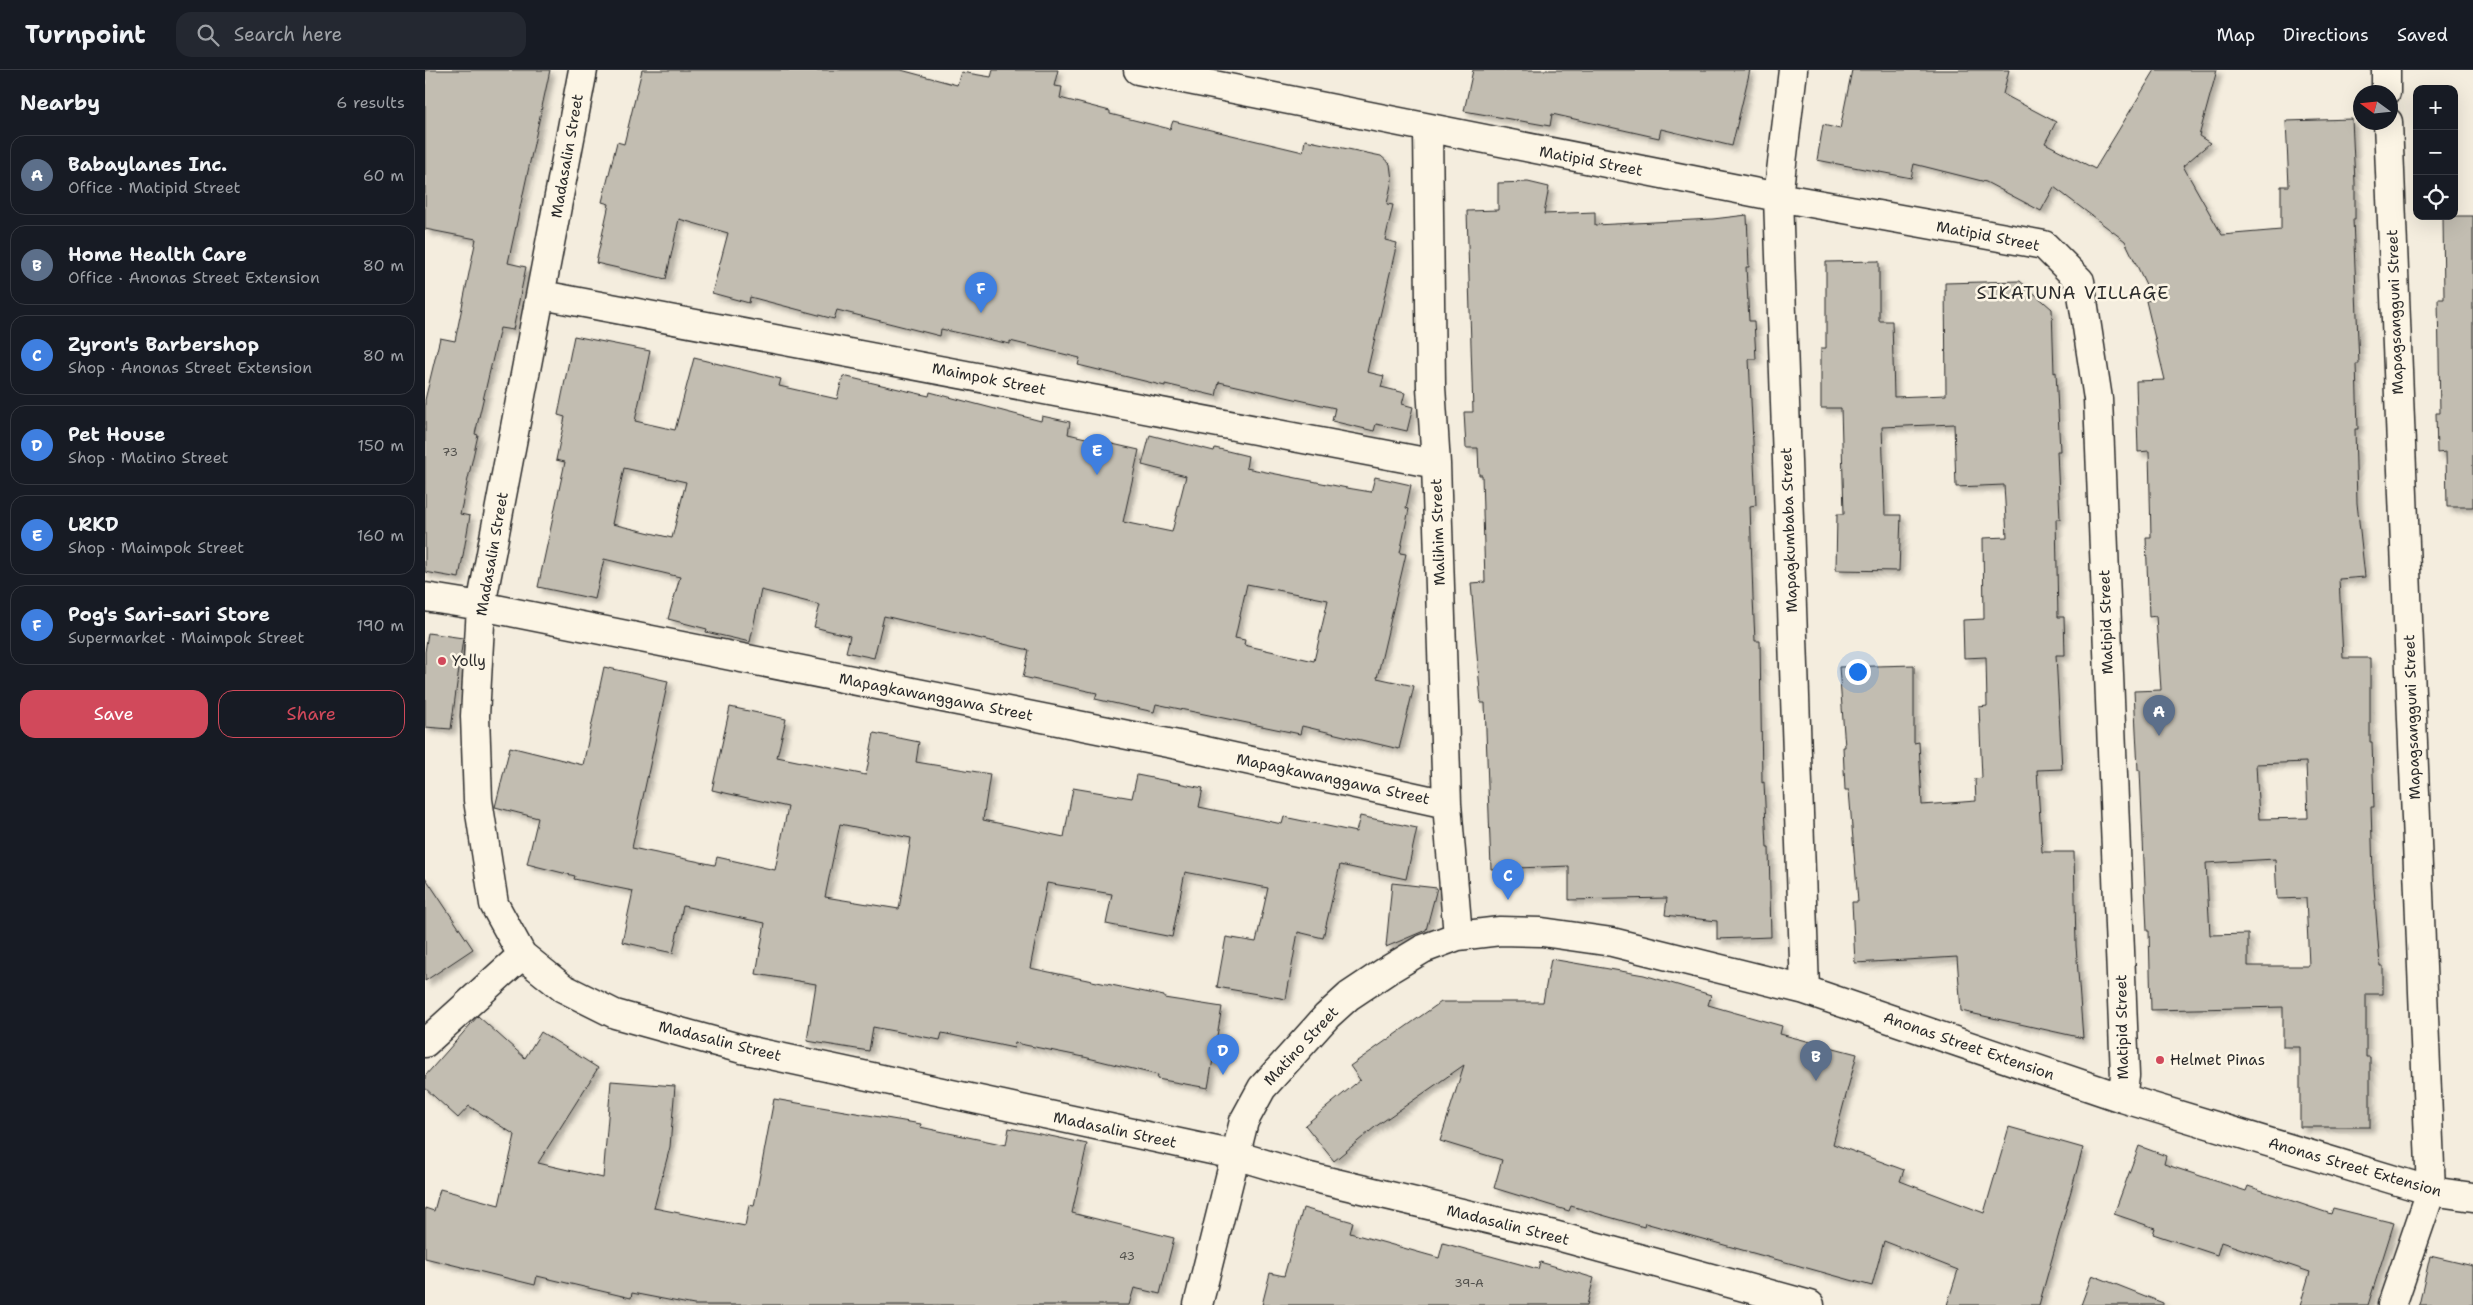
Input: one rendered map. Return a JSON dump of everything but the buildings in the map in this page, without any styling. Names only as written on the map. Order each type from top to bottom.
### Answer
[{"type":"street","name":"Madasalin Street","points":[[583,70],[542,295],[481,606],[475,716],[478,800],[494,904],[522,955],[563,988],[615,1014],[742,1049],[1235,1155],[1301,1175],[1550,1234],[1810,1305]]},
{"type":"street","name":"Matipid Street","points":[[1139,70],[1428,129],[1778,197],[2044,244],[2080,281],[2097,399],[2125,1076],[2122,1098]]},
{"type":"street","name":"Mapagkumbaba Street","points":[[1793,70],[1778,197],[1805,990]]},
{"type":"street","points":[[2385,70],[2386,85]]},
{"type":"street","name":"Malihim Street","points":[[1428,129],[1431,387],[1436,464],[1447,804],[1458,936]]},
{"type":"street","name":"Mapagsangguni Street","points":[[2388,130],[2431,1191],[2392,1305]]},
{"type":"street","name":"Maimpok Street","points":[[542,295],[1436,464]]},
{"type":"street","name":"Mapagkawanggawa Street","points":[[425,597],[481,606],[1178,745],[1447,804]]},
{"type":"street","name":"Anonas Street Extension","points":[[1458,936],[1501,931],[1542,932],[1612,942],[1805,990],[2122,1098],[2431,1191],[2473,1197]]},
{"type":"street","name":"Matino Street","points":[[1198,1305],[1244,1122],[1262,1088],[1327,1016],[1349,996],[1423,949],[1458,936]]},
{"type":"street","points":[[425,1043],[522,955]]},
{"type":"place","name":"Pog's Sari-sari Store","points":[[981,313]]},
{"type":"place","name":"LRKD","points":[[1097,475]]},
{"type":"place","name":"Yolly","points":[[442,661]]},
{"type":"place","name":"Babaylanes Inc.","points":[[2159,736]]},
{"type":"place","name":"Zyron's Barbershop","points":[[1508,900]]},
{"type":"place","name":"Helmet Pinas","points":[[2160,1060]]},
{"type":"place","name":"Pet House","points":[[1223,1075]]},
{"type":"place","name":"Home Health Care","points":[[1816,1081]]},
{"type":"district","name":"SIKATUNA VILLAGE","points":[[2073,293]]}]
